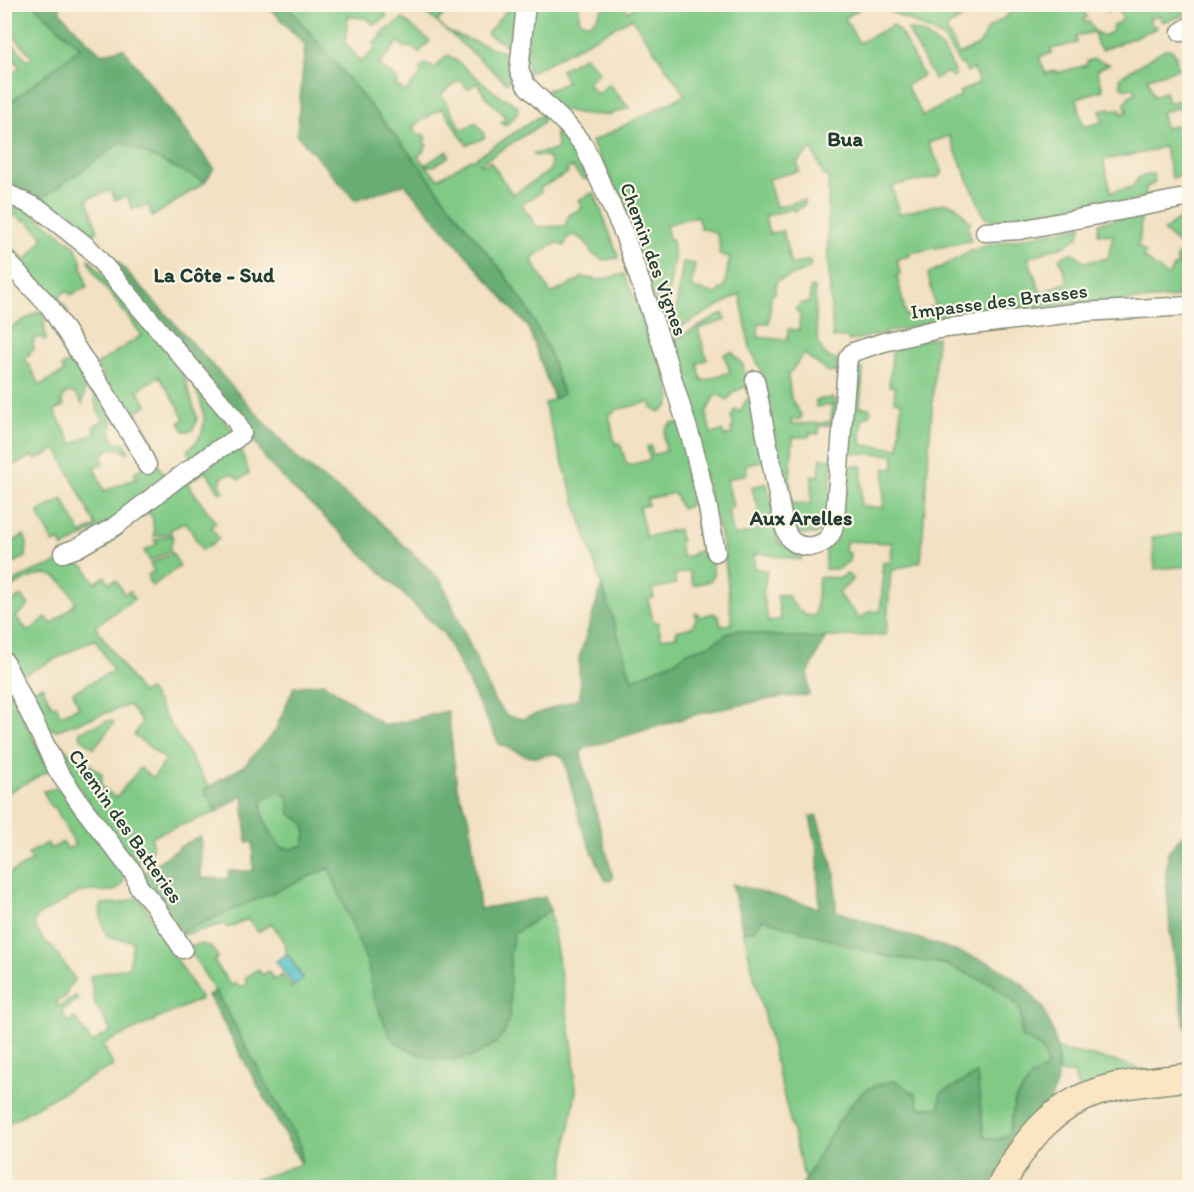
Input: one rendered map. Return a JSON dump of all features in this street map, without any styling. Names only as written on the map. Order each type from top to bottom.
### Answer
[{"type":"street","name":"Chemin des Vignes","points":[[526,4],[519,70],[526,85],[568,126],[584,146],[624,234],[662,344],[690,436],[708,508],[716,552]]},
{"type":"street","points":[[4,192],[41,210],[90,248],[235,419],[242,433],[236,440],[217,450],[175,480],[114,528],[63,553]]},
{"type":"street","points":[[985,232],[1020,230],[1190,197]]},
{"type":"street","points":[[4,258],[50,307],[110,401],[147,465]]},
{"type":"street","name":"Impasse des Brasses","points":[[755,380],[787,534],[792,541],[800,545],[819,545],[826,541],[832,533],[835,518],[847,367],[848,358],[853,352],[908,335],[949,327],[1082,312],[1190,306]]},
{"type":"street","name":"Chemin des Batteries","points":[[4,661],[57,769],[135,875],[138,886],[153,903],[183,949]]},
{"type":"street","points":[[1000,1188],[1018,1155],[1033,1136],[1048,1119],[1067,1106],[1093,1094],[1115,1088],[1190,1077]]},
{"type":"green space","points":[[638,4],[865,5],[845,18],[859,43],[893,25],[902,35],[923,76],[906,85],[923,116],[961,96],[959,92],[979,83],[973,69],[967,72],[963,64],[960,65],[945,40],[891,12],[885,5],[971,5],[975,10],[946,28],[959,55],[980,44],[987,29],[1010,14],[1004,5],[1081,5],[1087,17],[1084,19],[1086,23],[1089,21],[1094,31],[1103,36],[1112,32],[1113,25],[1123,20],[1117,7],[1106,11],[1103,5],[1143,5],[1144,8],[1154,5],[1180,5],[1185,15],[1162,22],[1159,15],[1149,19],[1152,26],[1156,25],[1157,28],[1102,50],[1098,46],[1094,32],[1076,36],[1077,43],[1051,49],[1052,53],[1039,57],[1046,74],[1087,65],[1087,61],[1094,59],[1109,64],[1097,70],[1103,90],[1077,98],[1083,127],[1102,122],[1100,111],[1110,108],[1111,111],[1121,109],[1121,114],[1127,112],[1125,103],[1129,96],[1136,93],[1134,87],[1127,89],[1121,87],[1120,77],[1165,49],[1170,49],[1175,53],[1178,69],[1148,78],[1153,96],[1165,92],[1168,103],[1184,99],[1186,106],[1161,112],[1165,128],[1189,122],[1189,142],[1186,144],[1189,162],[1187,173],[1172,178],[1164,146],[1148,152],[1103,160],[1111,192],[1132,187],[1139,177],[1153,174],[1155,183],[1145,188],[1147,198],[1006,226],[985,218],[949,136],[928,143],[943,172],[938,177],[892,186],[899,214],[944,203],[955,205],[971,223],[968,224],[971,241],[910,253],[910,256],[897,259],[900,274],[897,276],[906,316],[930,311],[929,307],[935,306],[928,274],[973,250],[1082,226],[1078,237],[1068,244],[1028,258],[1041,293],[1068,282],[1059,258],[1073,252],[1080,260],[1086,262],[1108,258],[1113,235],[1098,234],[1099,223],[1141,215],[1140,240],[1137,245],[1146,253],[1143,257],[1167,276],[1178,263],[1176,258],[1184,248],[1163,231],[1179,219],[1189,205],[1189,296],[1006,310],[849,341],[847,337],[833,338],[828,261],[828,175],[824,176],[812,149],[797,162],[799,171],[768,179],[776,207],[804,200],[804,205],[796,211],[792,209],[765,216],[769,234],[783,231],[791,265],[810,260],[811,266],[776,282],[775,293],[771,296],[769,323],[759,323],[758,337],[787,340],[788,329],[799,330],[800,314],[795,309],[802,303],[809,303],[811,287],[815,288],[819,345],[823,352],[838,361],[836,373],[828,372],[804,354],[788,375],[791,399],[801,415],[801,419],[791,420],[791,424],[831,421],[832,405],[816,407],[816,400],[833,398],[836,401],[835,422],[819,426],[819,434],[809,433],[809,437],[793,437],[790,479],[792,503],[811,504],[812,476],[819,476],[821,458],[832,459],[828,521],[822,531],[816,534],[801,534],[794,530],[764,377],[750,348],[740,294],[668,334],[661,322],[676,309],[683,262],[695,264],[691,288],[718,294],[720,289],[724,289],[730,257],[719,255],[718,236],[712,231],[701,229],[697,216],[666,225],[669,239],[672,239],[674,259],[667,304],[658,310],[621,203],[591,142],[685,95],[632,18],[529,73],[525,57],[532,5],[576,5],[579,7],[579,19],[588,23],[594,20],[605,5],[623,5],[628,12]]},
{"type":"green space","points":[[7,5],[34,5],[80,48],[5,107],[5,81],[20,67],[5,49],[12,43],[28,61],[32,57],[5,25],[4,8]]},
{"type":"green space","points":[[34,5],[61,5],[59,11],[102,54],[123,48],[214,168],[205,182],[122,142],[37,202],[5,187],[4,107],[80,48]]},
{"type":"green space","points":[[267,5],[287,5],[416,161],[502,271],[526,306],[549,351],[563,394],[554,399],[528,327],[405,184],[355,200],[297,135],[305,45]]},
{"type":"green space","points":[[287,5],[384,5],[380,8],[387,16],[374,25],[368,19],[348,16],[345,43],[361,62],[377,47],[373,43],[382,36],[381,34],[403,19],[430,41],[419,53],[413,47],[405,47],[398,42],[379,65],[398,80],[395,84],[405,92],[422,73],[419,70],[424,64],[435,68],[448,55],[497,94],[518,106],[513,119],[506,125],[501,123],[506,119],[504,116],[477,83],[468,89],[460,80],[441,94],[462,130],[476,122],[484,138],[467,145],[442,108],[413,126],[419,136],[423,134],[426,139],[424,141],[427,146],[418,156],[425,165],[447,151],[449,154],[434,166],[426,166],[438,179],[471,159],[473,160],[543,114],[545,116],[539,126],[480,163],[482,166],[490,161],[513,195],[551,168],[550,159],[533,154],[557,148],[555,127],[579,159],[589,179],[581,177],[572,167],[566,170],[568,173],[540,188],[541,192],[522,204],[537,227],[565,226],[569,215],[582,208],[578,200],[594,192],[619,258],[604,260],[591,253],[585,242],[574,235],[568,237],[564,246],[557,243],[535,255],[532,260],[551,294],[581,277],[599,280],[624,274],[650,344],[655,342],[663,364],[671,398],[667,408],[659,412],[652,408],[650,402],[615,410],[609,414],[615,444],[620,443],[626,463],[630,465],[650,460],[647,447],[651,446],[653,455],[666,451],[664,436],[666,429],[672,423],[680,424],[696,495],[689,506],[684,508],[681,508],[674,493],[647,499],[648,505],[639,507],[646,537],[678,529],[682,557],[693,555],[702,550],[696,527],[700,520],[704,519],[714,575],[710,581],[693,585],[689,571],[674,575],[676,584],[652,589],[654,598],[648,599],[653,622],[658,622],[661,638],[677,636],[676,631],[692,627],[696,619],[695,614],[698,613],[700,617],[713,613],[719,616],[721,626],[732,624],[724,550],[668,343],[723,313],[726,320],[698,329],[707,360],[697,363],[702,381],[730,372],[724,354],[732,352],[743,365],[748,386],[733,392],[728,400],[716,394],[706,413],[711,434],[722,431],[724,436],[732,434],[731,428],[734,427],[731,417],[735,409],[740,412],[746,400],[752,397],[763,461],[746,464],[747,474],[727,479],[733,507],[728,509],[734,536],[757,531],[758,503],[755,501],[752,487],[767,483],[779,542],[785,547],[802,551],[801,560],[757,553],[756,556],[752,556],[752,560],[755,560],[754,568],[767,571],[763,595],[768,622],[781,619],[777,595],[789,595],[789,599],[799,611],[802,611],[804,615],[815,616],[819,577],[840,578],[847,574],[853,579],[838,594],[860,619],[870,611],[880,612],[883,562],[891,563],[892,543],[846,541],[845,552],[850,553],[849,561],[838,569],[825,569],[826,549],[846,465],[862,466],[861,506],[883,508],[885,468],[894,468],[894,455],[852,453],[848,450],[855,359],[862,356],[856,368],[863,369],[860,407],[869,408],[871,411],[862,420],[861,445],[899,448],[901,402],[894,401],[895,387],[889,386],[893,346],[937,337],[921,561],[891,571],[886,635],[805,638],[738,630],[632,680],[544,404],[563,394],[549,351],[526,306],[502,271],[416,161]]},
{"type":"green space","points":[[417,5],[452,5],[437,22],[445,29]]},
{"type":"green space","points":[[518,5],[512,48],[487,34],[505,12]]},
{"type":"green space","points":[[908,30],[925,35],[936,43],[948,57],[956,76],[952,78],[948,72],[934,79]]},
{"type":"green space","points":[[448,32],[511,55],[510,80],[507,83]]},
{"type":"green space","points":[[585,56],[599,72],[587,83],[597,94],[609,84],[629,108],[609,115],[582,114],[560,109],[544,94],[549,88],[550,90],[567,82],[561,70]]},
{"type":"green space","points":[[122,142],[205,182],[152,217],[149,205],[132,209],[127,196],[115,200],[111,190],[87,199],[98,230],[90,241],[37,202]]},
{"type":"green space","points":[[4,198],[33,213],[74,245],[80,257],[87,288],[71,295],[67,291],[58,297],[68,311],[63,315],[7,252],[12,247],[26,260],[43,240],[41,238],[43,236],[25,219],[23,221],[16,215],[14,217],[5,208]]},
{"type":"green space","points":[[88,258],[179,361],[197,417],[191,431],[184,431],[179,423],[184,419],[180,409],[159,376],[137,390],[147,405],[136,412],[153,442],[146,446],[96,365],[142,335],[95,274]]},
{"type":"green space","points":[[118,262],[300,461],[374,516],[442,582],[495,702],[507,716],[523,719],[580,698],[579,658],[602,585],[632,680],[738,630],[765,635],[825,638],[808,674],[809,695],[775,698],[701,713],[582,751],[581,755],[613,878],[610,881],[605,880],[582,828],[564,759],[557,754],[528,756],[499,744],[444,634],[291,487],[267,461],[240,417],[109,265]]},
{"type":"green space","points":[[41,310],[46,340],[35,338],[34,349],[25,358],[40,385],[64,372],[61,366],[76,359],[85,380],[82,404],[77,395],[69,392],[64,395],[62,402],[64,405],[54,411],[73,444],[96,432],[93,427],[104,421],[96,407],[94,393],[97,391],[111,415],[111,433],[116,443],[125,443],[128,449],[128,453],[117,448],[110,449],[101,456],[104,463],[94,467],[104,491],[137,478],[134,472],[156,461],[167,480],[127,512],[63,548],[59,540],[53,543],[38,512],[63,499],[81,534],[96,526],[57,449],[35,460],[32,456],[5,470],[4,326],[7,330]]},
{"type":"green space","points":[[189,371],[233,432],[193,462],[187,450],[202,433],[204,423],[201,402]]},
{"type":"green space","points":[[236,447],[242,452],[249,473],[239,480],[231,474],[222,477],[220,485],[224,491],[220,493],[206,471],[187,483],[216,523],[211,527],[219,539],[202,550],[186,522],[170,530],[171,533],[154,536],[153,519],[149,512],[133,520]]},
{"type":"green space","points":[[1189,533],[1189,566],[1155,569],[1152,537]]},
{"type":"green space","points":[[24,535],[27,543],[26,557],[5,567],[5,546]]},
{"type":"green space","points":[[172,535],[171,550],[150,561],[144,551],[157,544],[154,540]]},
{"type":"green space","points":[[172,553],[180,566],[152,586],[148,580],[150,578],[148,575],[154,571],[150,564]]},
{"type":"green space","points":[[66,560],[85,567],[95,583],[105,576],[109,583],[116,580],[124,594],[130,591],[134,599],[95,626],[141,693],[149,690],[209,787],[204,790],[217,812],[152,836],[150,856],[140,863],[119,849],[49,742],[54,739],[59,742],[82,766],[86,761],[102,774],[101,786],[116,798],[140,768],[153,778],[166,760],[134,735],[142,723],[129,705],[57,730],[44,728],[28,692],[42,686],[52,706],[56,705],[61,715],[79,707],[73,692],[113,671],[95,639],[17,678],[5,648],[4,607],[21,596],[29,605],[16,617],[29,632],[46,617],[52,624],[75,604],[74,598],[60,580],[45,574],[29,578],[5,591],[5,586],[34,571]]},
{"type":"green space","points":[[4,677],[49,771],[5,794],[4,794]]},
{"type":"green space","points":[[324,683],[385,726],[448,711],[457,788],[470,821],[480,909],[545,897],[550,910],[514,934],[510,952],[510,1015],[505,1032],[495,1044],[474,1056],[456,1060],[434,1059],[399,1045],[390,1036],[374,998],[368,964],[329,868],[179,933],[143,880],[145,871],[188,842],[201,837],[201,878],[228,879],[229,871],[253,871],[253,842],[247,842],[243,795],[217,812],[204,790],[245,765],[275,731],[294,687]],"holes":[[[280,793],[288,796],[290,814],[304,823],[306,833],[304,845],[292,849],[280,847],[266,824],[262,807],[263,800],[269,796]]]},
{"type":"green space","points":[[110,720],[114,723],[94,748],[81,738],[79,734],[81,731]]},
{"type":"green space","points":[[57,788],[69,795],[128,872],[122,885],[114,891],[78,893],[39,915],[34,921],[44,943],[50,944],[75,979],[65,997],[56,1002],[59,1007],[76,996],[78,999],[61,1012],[68,1022],[75,1018],[92,1043],[111,1031],[95,1004],[90,976],[129,967],[133,941],[107,937],[101,908],[102,904],[120,903],[136,898],[144,905],[201,999],[103,1044],[113,1066],[5,1125],[5,1048],[12,1042],[7,1027],[4,1027],[4,871],[7,875],[32,861],[28,854],[47,843],[51,849],[63,842],[68,849],[75,845],[55,807],[51,807],[43,791]]},
{"type":"green space","points":[[280,793],[288,796],[290,814],[304,822],[306,833],[304,845],[292,849],[280,847],[263,815],[263,800]]},
{"type":"green space","points":[[816,815],[835,872],[836,911],[991,963],[1022,984],[1043,1008],[1057,1049],[1058,1077],[1049,1105],[988,1187],[801,1187],[849,1107],[859,1096],[874,1086],[895,1080],[916,1095],[920,1108],[939,1108],[941,1093],[977,1074],[984,1137],[998,1140],[1009,1134],[1015,1100],[1033,1075],[1043,1071],[1046,1067],[1045,1056],[1040,1048],[1021,1038],[1021,1012],[1014,1002],[991,984],[944,964],[884,956],[763,919],[754,931],[743,931],[732,884],[819,908],[818,852],[810,817]]},
{"type":"green space","points":[[1189,824],[1189,1031],[1185,1027],[1170,930],[1166,873],[1168,853]]},
{"type":"green space","points":[[329,868],[368,964],[374,998],[509,960],[514,934],[550,910],[573,1049],[576,1091],[562,1187],[234,1187],[301,1164],[301,1146],[229,1014],[188,947],[200,944],[210,946],[218,957],[214,961],[231,986],[236,983],[240,988],[248,983],[245,978],[258,969],[262,975],[268,971],[274,980],[282,975],[291,988],[304,979],[284,949],[287,947],[272,923],[258,932],[248,919],[228,928],[223,924],[184,935],[179,933]]},
{"type":"green space","points":[[763,919],[884,956],[944,964],[991,984],[1014,1001],[1021,1012],[1021,1038],[1039,1048],[1045,1056],[1046,1067],[1043,1071],[1033,1075],[1015,1100],[1009,1134],[998,1140],[984,1137],[982,1122],[940,1108],[920,1108],[832,1132],[805,1181],[743,931],[754,931]]},
{"type":"green space","points":[[215,991],[301,1146],[301,1164],[208,995]]},
{"type":"green space","points":[[1057,1049],[1106,1059],[1154,1073],[1078,1089],[1074,1073],[1059,1073]]},
{"type":"water","points":[[287,954],[303,979],[293,986],[276,961]]},
{"type":"district","name":"Bua","points":[[845,138]]},
{"type":"district","name":"La Côte - Sud","points":[[214,274]]},
{"type":"district","name":"Aux Arelles","points":[[801,517]]}]
